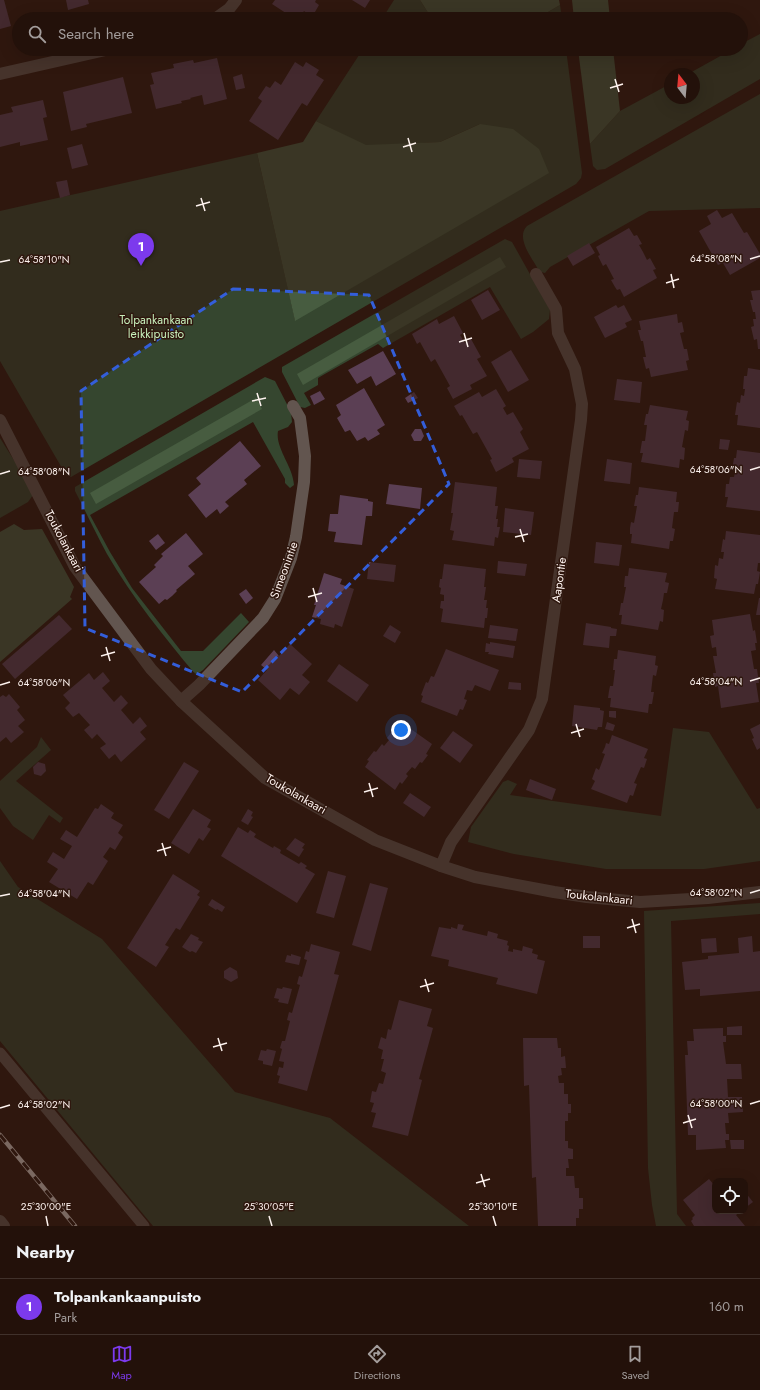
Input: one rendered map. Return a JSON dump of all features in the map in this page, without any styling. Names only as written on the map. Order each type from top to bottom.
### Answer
[{"type":"street","points":[[225,12],[236,0]]},
{"type":"street","points":[[0,74],[79,56]]},
{"type":"street","name":"Aapontie","points":[[441,866],[451,842],[529,730],[542,699],[582,404],[575,369],[558,333],[556,309],[536,274]]},
{"type":"street","name":"Simeonintie","points":[[181,701],[199,685],[263,618],[275,599],[291,558],[296,537],[304,482],[305,456],[300,418],[293,406]]},
{"type":"street","name":"Toukolankaari","points":[[0,420],[75,567],[151,669],[181,701],[265,778],[375,840],[441,866],[475,877],[554,892],[632,901],[663,901],[760,892]]},
{"type":"street","points":[[0,1221],[4,1226]]},
{"type":"lane","points":[[0,1053],[144,1226]]},
{"type":"highlighted area","points":[[233,289],[369,295],[449,484],[242,692],[85,628],[81,391]]},
{"type":"green space","points":[[394,0],[420,0],[428,12],[386,12]]},
{"type":"green space","points":[[420,0],[559,0],[560,5],[548,12],[428,12]]},
{"type":"green space","points":[[572,0],[608,0],[609,12],[573,12]]},
{"type":"green space","points":[[560,5],[561,12],[548,12]]},
{"type":"green space","points":[[760,34],[760,79],[605,169],[597,170],[593,166],[590,144],[620,111],[664,87],[664,104],[700,104],[699,68],[720,56],[748,56],[748,40]]},
{"type":"green space","name":"Tolpankankaan leikkipuisto","points":[[358,56],[567,56],[582,173],[581,178],[576,184],[71,477],[66,475],[0,361],[0,211],[257,153],[295,320],[480,124],[440,142],[366,146],[316,121]]},
{"type":"green space","points":[[579,56],[614,56],[620,111],[590,144]]},
{"type":"green space","points":[[760,94],[760,208],[649,211],[550,267],[545,273],[539,271],[529,255],[524,242],[523,236],[527,226]]},
{"type":"green space","points":[[316,121],[366,145],[440,142],[480,124],[513,129],[539,149],[549,173],[295,321],[257,153],[303,142]]},
{"type":"green space","points":[[505,239],[512,242],[550,310],[549,319],[533,332],[521,339],[490,287],[383,348],[378,344],[318,378],[318,385],[304,393],[311,405],[305,408],[300,407],[282,372],[282,367]]},
{"type":"green space","points":[[500,257],[506,267],[303,385],[297,374]]},
{"type":"green space","points":[[265,377],[275,381],[291,412],[292,422],[288,427],[278,431],[278,437],[281,451],[291,471],[294,485],[290,488],[285,483],[285,479],[253,422],[90,515],[132,588],[181,651],[203,651],[241,613],[249,622],[203,670],[196,675],[127,586],[107,554],[75,491],[75,487]]},
{"type":"green space","points":[[256,398],[262,409],[96,504],[90,493]]},
{"type":"green space","points":[[0,438],[32,489],[33,495],[28,502],[0,518]]},
{"type":"green space","points":[[14,524],[24,530],[42,529],[74,587],[70,597],[72,599],[0,662],[0,532]]},
{"type":"green space","points":[[673,728],[709,732],[757,809],[760,808],[760,861],[704,869],[606,869],[514,854],[468,842],[471,827],[503,782],[508,780],[517,784],[510,795],[661,816]]},
{"type":"green space","points":[[41,737],[51,750],[16,781],[63,818],[60,823],[49,815],[33,840],[13,826],[0,808],[0,781],[37,747]]},
{"type":"green space","points":[[0,861],[18,887],[102,939],[235,1092],[330,1118],[469,1226],[153,1226],[0,1041]]},
{"type":"green space","points":[[760,903],[760,914],[671,921],[677,1214],[686,1226],[656,1226],[648,1168],[644,911]]},
{"type":"building","points":[[0,0],[4,0],[11,26],[0,29]]},
{"type":"building","points":[[66,0],[88,0],[89,4],[68,10]]},
{"type":"building","points":[[275,0],[316,0],[315,2],[319,5],[315,12],[284,12],[272,4]]},
{"type":"building","points":[[352,0],[370,0],[365,8]]},
{"type":"building","points":[[217,58],[227,99],[204,105],[202,95],[181,101],[182,103],[156,109],[150,85],[154,84],[151,73],[174,68],[173,64],[193,60],[194,63]]},
{"type":"building","points":[[295,62],[303,67],[306,62],[319,70],[316,75],[324,80],[307,106],[302,103],[278,140],[249,121],[262,101],[258,98],[266,86],[270,88],[275,81],[281,85]]},
{"type":"building","points":[[242,74],[245,88],[236,90],[233,77]]},
{"type":"building","points":[[123,77],[132,113],[86,124],[87,127],[71,131],[63,92]]},
{"type":"building","points":[[43,100],[47,117],[43,118],[48,140],[20,146],[20,142],[0,147],[0,115],[13,112],[11,107]]},
{"type":"building","points":[[82,144],[88,165],[72,169],[67,148]]},
{"type":"building","points":[[67,180],[70,195],[60,198],[56,182]]},
{"type":"building","points":[[717,210],[722,218],[732,213],[744,233],[747,232],[760,254],[760,258],[730,275],[723,263],[718,265],[699,231],[711,224],[707,216]]},
{"type":"building","points":[[629,228],[634,236],[637,235],[642,244],[639,245],[647,260],[650,258],[656,269],[653,270],[657,278],[624,297],[620,289],[617,290],[611,280],[614,279],[606,264],[603,266],[598,256],[600,255],[596,247]]},
{"type":"building","points":[[589,243],[595,253],[573,266],[567,256]]},
{"type":"building","points":[[488,290],[500,310],[482,320],[471,300]]},
{"type":"building","points":[[760,290],[760,349],[758,349],[757,339],[754,340],[751,327],[754,326],[753,319],[756,319],[750,300],[753,300],[751,291]]},
{"type":"building","points":[[616,305],[618,308],[624,305],[632,320],[625,323],[627,327],[605,338],[594,317]]},
{"type":"building","points":[[677,314],[678,323],[682,322],[684,332],[680,333],[684,349],[687,349],[689,360],[686,361],[688,370],[651,377],[649,368],[646,369],[643,357],[646,357],[643,341],[641,341],[638,330],[641,330],[639,321]]},
{"type":"building","points":[[454,316],[463,333],[460,335],[465,343],[471,339],[481,357],[477,359],[487,376],[470,385],[472,389],[453,399],[447,388],[450,386],[435,359],[431,362],[420,342],[417,344],[412,334],[437,319],[439,324]]},
{"type":"building","points":[[511,350],[529,380],[508,392],[491,362]]},
{"type":"building","points":[[383,351],[396,374],[376,386],[371,376],[357,384],[348,370]]},
{"type":"building","points":[[748,368],[760,370],[760,428],[737,425],[738,415],[735,415],[737,402],[740,403],[741,395],[744,396],[744,376],[747,376]]},
{"type":"building","points":[[617,379],[642,382],[640,403],[614,400]]},
{"type":"building","points":[[364,388],[385,425],[377,430],[380,434],[368,441],[365,437],[357,441],[350,430],[345,432],[337,418],[341,415],[336,405]]},
{"type":"building","points":[[496,389],[506,406],[503,408],[507,415],[513,412],[523,429],[520,432],[529,449],[512,458],[514,462],[496,472],[490,460],[492,459],[477,432],[473,434],[462,415],[460,416],[454,406],[479,392],[482,397]]},
{"type":"building","points":[[320,391],[325,399],[314,405],[310,396]]},
{"type":"building","points":[[414,392],[418,398],[408,403],[405,398]]},
{"type":"building","points":[[650,405],[688,411],[686,420],[689,421],[688,431],[685,430],[682,447],[685,448],[684,460],[680,459],[679,468],[641,462],[643,453],[640,453],[642,441],[645,441],[647,425],[644,425],[646,414],[648,414]]},
{"type":"building","points":[[415,429],[421,429],[424,436],[421,441],[414,441],[411,435]]},
{"type":"building","points":[[720,439],[730,440],[728,450],[719,449]]},
{"type":"building","points":[[240,441],[261,466],[244,480],[247,484],[225,502],[229,506],[220,514],[217,509],[206,518],[188,495],[201,484],[196,478]]},
{"type":"building","points":[[737,450],[760,453],[760,511],[726,507],[728,497],[725,497],[726,484],[729,484],[730,477],[734,477],[735,471],[732,470]]},
{"type":"building","points":[[519,459],[542,461],[540,479],[517,477]]},
{"type":"building","points":[[607,459],[632,463],[630,484],[604,481]]},
{"type":"building","points":[[455,482],[497,487],[495,506],[498,506],[496,519],[498,519],[497,527],[500,527],[498,538],[495,537],[494,546],[452,540],[454,531],[450,530],[453,513],[451,513]]},
{"type":"building","points":[[389,484],[422,488],[420,509],[386,504]]},
{"type":"building","points":[[639,487],[677,492],[676,502],[679,502],[678,512],[674,512],[672,528],[675,529],[673,541],[670,541],[669,549],[631,543],[632,534],[630,534],[630,528],[631,522],[634,523],[637,506],[634,506]]},
{"type":"building","points":[[340,495],[368,499],[368,501],[373,502],[372,516],[366,516],[362,545],[334,542],[336,532],[328,531],[330,514],[338,514]]},
{"type":"building","points":[[505,508],[534,512],[531,535],[503,532]]},
{"type":"building","points":[[726,531],[760,535],[760,563],[758,563],[757,571],[760,572],[758,584],[756,584],[754,594],[715,589],[717,579],[714,578],[715,565],[718,566],[719,558],[723,559],[724,552],[721,552]]},
{"type":"building","points":[[186,533],[203,554],[188,566],[195,574],[176,590],[177,591],[172,596],[159,604],[139,582],[156,567],[154,565],[163,556],[161,554]]},
{"type":"building","points":[[158,534],[165,543],[156,550],[149,541]]},
{"type":"building","points":[[596,542],[622,545],[619,566],[594,563]]},
{"type":"building","points":[[498,561],[527,564],[525,576],[497,573]]},
{"type":"building","points":[[369,562],[396,565],[394,582],[367,579]]},
{"type":"building","points":[[444,564],[486,569],[484,600],[487,600],[486,608],[488,608],[484,628],[441,622],[443,609],[440,608],[441,601],[444,601],[444,595],[440,594],[441,588],[439,587],[440,579],[442,579]]},
{"type":"building","points":[[629,568],[667,573],[665,582],[669,583],[667,593],[664,593],[661,609],[664,610],[663,622],[660,621],[658,630],[621,624],[622,615],[619,615],[626,587],[624,587],[625,576],[628,576]]},
{"type":"building","points":[[324,573],[342,579],[340,584],[354,589],[342,627],[335,624],[334,628],[320,624],[321,619],[312,617],[316,605],[314,605]]},
{"type":"building","points":[[246,589],[253,598],[246,604],[239,594]]},
{"type":"building","points":[[759,598],[760,615],[756,615]]},
{"type":"building","points":[[750,614],[757,643],[755,643],[756,650],[751,651],[754,669],[757,669],[759,683],[756,683],[759,702],[721,708],[718,686],[715,687],[713,673],[716,673],[713,656],[717,656],[716,647],[712,648],[710,636],[714,635],[712,620]]},
{"type":"building","points":[[59,615],[72,629],[15,679],[2,664]]},
{"type":"building","points":[[586,623],[617,629],[616,636],[610,636],[609,648],[583,645]]},
{"type":"building","points":[[390,625],[401,632],[395,643],[383,636]]},
{"type":"building","points":[[490,625],[518,629],[516,641],[488,638]]},
{"type":"building","points":[[490,642],[515,646],[513,658],[488,654],[489,652],[485,652],[486,643],[490,644]]},
{"type":"building","points":[[290,644],[312,664],[302,675],[310,682],[299,695],[290,688],[280,700],[258,680],[267,670],[261,665],[274,650],[279,656]]},
{"type":"building","points":[[446,649],[499,670],[490,691],[475,685],[472,691],[467,690],[464,699],[467,700],[463,710],[460,709],[457,716],[421,702],[423,696],[421,695],[426,682],[428,683],[431,676],[434,677]]},
{"type":"building","points":[[618,650],[656,656],[655,665],[658,666],[656,676],[653,675],[651,692],[654,692],[652,704],[649,704],[648,713],[610,707],[611,698],[608,698],[610,686],[613,686],[615,670],[613,670],[614,659],[617,659]]},
{"type":"building","points":[[339,664],[369,685],[357,702],[327,681]]},
{"type":"building","points":[[103,672],[110,681],[102,688],[114,702],[121,695],[128,703],[121,710],[133,724],[140,717],[147,726],[140,732],[146,739],[121,762],[115,754],[109,759],[100,748],[106,744],[97,734],[92,739],[84,730],[90,725],[79,713],[73,717],[65,708],[70,703],[63,695],[89,673],[94,680]]},
{"type":"building","points":[[509,682],[521,683],[521,690],[508,689]]},
{"type":"building","points":[[9,694],[20,707],[17,710],[25,720],[18,726],[24,732],[11,743],[6,737],[0,742],[0,697],[3,695],[6,697]]},
{"type":"building","points":[[574,705],[600,708],[600,710],[604,711],[602,727],[598,727],[597,730],[572,726]]},
{"type":"building","points":[[609,711],[616,711],[616,718],[609,717]]},
{"type":"building","points":[[401,722],[432,744],[426,754],[428,755],[422,763],[420,762],[415,769],[412,767],[406,774],[408,776],[402,784],[400,782],[395,790],[365,767],[369,761],[367,760],[374,751],[376,752],[382,744],[384,746],[389,740],[387,738],[394,729],[396,730]]},
{"type":"building","points":[[607,722],[615,725],[613,731],[605,729]]},
{"type":"building","points":[[760,724],[760,748],[757,750],[752,739],[754,738],[750,729]]},
{"type":"building","points":[[453,731],[473,745],[460,763],[440,748]]},
{"type":"building","points":[[612,735],[648,749],[644,758],[647,759],[644,768],[641,767],[634,783],[637,784],[633,796],[630,795],[627,803],[591,789],[595,781],[592,779],[596,768],[599,770],[605,754],[602,753],[606,743],[609,744]]},
{"type":"building","points":[[38,762],[45,764],[46,771],[41,776],[34,774],[33,767]]},
{"type":"building","points":[[184,762],[199,771],[169,819],[154,810]]},
{"type":"building","points":[[530,779],[556,789],[552,800],[526,790]]},
{"type":"building","points":[[410,793],[431,807],[424,817],[403,803]]},
{"type":"building","points":[[101,804],[114,813],[111,818],[123,825],[118,833],[123,837],[115,850],[110,847],[103,857],[108,861],[93,885],[88,882],[77,899],[49,882],[58,869],[47,862],[53,852],[64,859],[72,846],[60,839],[66,830],[77,837],[95,808],[98,809]]},
{"type":"building","points":[[193,809],[211,820],[207,827],[211,829],[203,841],[199,838],[189,854],[171,843]]},
{"type":"building","points":[[248,809],[253,812],[251,816],[253,817],[248,825],[241,821]]},
{"type":"building","points":[[238,827],[248,833],[250,830],[256,834],[254,837],[273,848],[274,846],[281,850],[280,853],[299,864],[301,862],[307,866],[305,868],[315,874],[297,903],[221,856]]},
{"type":"building","points":[[295,838],[305,844],[299,857],[286,849]]},
{"type":"building","points":[[328,871],[346,876],[334,918],[316,913]]},
{"type":"building","points":[[173,874],[200,891],[197,895],[200,897],[180,930],[176,928],[165,945],[169,947],[156,967],[127,948]]},
{"type":"building","points":[[370,883],[388,888],[371,951],[352,945]]},
{"type":"building","points":[[212,899],[225,907],[222,912],[208,905]]},
{"type":"building","points":[[458,924],[464,925],[462,930],[487,936],[488,931],[498,934],[497,938],[508,941],[508,951],[513,952],[513,949],[522,951],[523,946],[533,949],[532,953],[538,955],[537,959],[545,961],[537,994],[496,984],[498,978],[448,966],[449,960],[431,956],[439,927],[451,929],[451,927],[457,929]]},
{"type":"building","points":[[191,934],[203,942],[196,953],[192,951],[190,952],[182,947]]},
{"type":"building","points":[[583,936],[600,936],[600,948],[583,948]]},
{"type":"building","points":[[752,936],[753,952],[760,951],[760,991],[700,996],[700,989],[685,990],[682,962],[708,959],[708,956],[739,953],[738,938]]},
{"type":"building","points":[[716,938],[717,952],[702,953],[701,939]]},
{"type":"building","points":[[311,944],[340,952],[334,974],[339,975],[307,1091],[278,1083],[280,1076],[277,1075],[279,1067],[283,1068],[284,1062],[279,1061],[282,1049],[280,1048],[282,1041],[285,1041],[290,1021],[287,1020],[289,1012],[292,1013],[300,985],[297,984],[299,976],[302,977],[307,960],[304,959],[306,951],[309,952]]},
{"type":"building","points":[[291,954],[301,957],[299,965],[285,962],[287,955],[291,956]]},
{"type":"building","points":[[230,967],[237,971],[238,978],[231,982],[224,978],[224,971]]},
{"type":"building","points":[[283,987],[292,989],[288,1004],[278,1002],[279,999],[274,998],[277,988],[282,989]]},
{"type":"building","points":[[399,1000],[432,1009],[427,1026],[433,1028],[419,1079],[422,1080],[408,1136],[372,1127],[376,1113],[371,1112],[374,1103],[370,1102],[372,1091],[376,1092],[379,1083],[383,1084],[386,1073],[381,1071],[384,1059],[381,1059],[383,1050],[378,1048],[381,1037],[386,1039],[388,1029],[391,1030]]},
{"type":"building","points":[[742,1026],[742,1035],[727,1035],[727,1027]]},
{"type":"building","points":[[723,1028],[723,1036],[726,1036],[726,1042],[723,1042],[726,1064],[741,1064],[742,1079],[727,1079],[728,1097],[742,1097],[743,1112],[728,1113],[729,1123],[725,1123],[726,1134],[729,1134],[729,1140],[725,1140],[726,1148],[696,1150],[696,1135],[688,1135],[685,1055],[688,1055],[687,1041],[694,1041],[693,1029]]},
{"type":"building","points":[[523,1038],[557,1038],[558,1048],[561,1048],[561,1057],[565,1056],[566,1068],[561,1068],[562,1075],[558,1076],[559,1083],[564,1083],[564,1094],[568,1094],[568,1104],[571,1104],[571,1113],[568,1113],[568,1121],[565,1121],[565,1141],[568,1141],[568,1148],[573,1149],[573,1159],[568,1159],[569,1168],[566,1168],[566,1176],[574,1176],[575,1188],[579,1188],[579,1198],[583,1198],[583,1209],[579,1209],[579,1218],[576,1218],[576,1226],[538,1226],[536,1177],[532,1178],[529,1085],[524,1086]]},
{"type":"building","points":[[267,1049],[276,1051],[272,1066],[263,1064],[263,1061],[258,1060],[261,1050],[266,1051]]},
{"type":"building","points":[[730,1140],[744,1140],[744,1149],[731,1149]]},
{"type":"building","points":[[709,1179],[712,1182],[712,1214],[737,1214],[736,1215],[745,1226],[694,1226],[691,1221],[695,1215],[683,1200]]},
{"type":"building","points":[[748,1196],[753,1202],[748,1206]]},
{"type":"railway","points":[[0,1135],[75,1226]]},
{"type":"place","name":"Tolpankankaanpuisto","points":[[141,266]]}]
